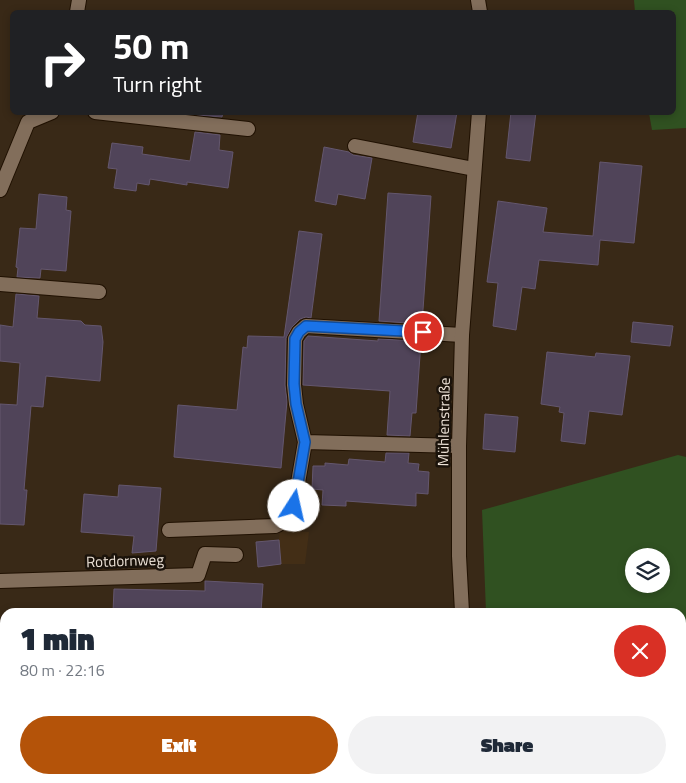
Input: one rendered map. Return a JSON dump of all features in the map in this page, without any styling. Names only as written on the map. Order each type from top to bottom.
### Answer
[{"type":"street","points":[[0,190],[28,122],[45,115]]},
{"type":"street","points":[[121,115],[248,129]]},
{"type":"street","name":"Mühlenstraße","points":[[462,608],[459,556],[459,446],[462,335],[479,115]]},
{"type":"street","points":[[355,146],[474,169]]},
{"type":"street","points":[[0,284],[99,292]]},
{"type":"street","points":[[169,530],[275,526],[281,524],[294,506],[305,442],[296,404],[294,384],[295,339],[306,326],[462,335]]},
{"type":"street","points":[[305,442],[459,446]]},
{"type":"street","name":"Rotdornweg","points":[[0,581],[198,575],[205,554],[236,555]]},
{"type":"shaded area","points":[[280,530],[309,532],[305,564],[281,564]]},
{"type":"green space","points":[[634,0],[686,0],[686,128],[652,130],[649,115],[676,115],[676,10],[635,10]]},
{"type":"green space","points":[[678,455],[686,457],[686,608],[486,608],[482,510]]},
{"type":"building","points":[[197,115],[222,115],[222,117]]},
{"type":"building","points":[[418,115],[456,115],[451,148],[413,142]]},
{"type":"building","points":[[511,115],[536,115],[530,161],[506,158]]},
{"type":"building","points":[[195,132],[220,135],[219,150],[233,152],[228,188],[187,182],[187,185],[150,179],[149,185],[137,183],[136,191],[114,188],[117,169],[108,168],[112,143],[143,147],[142,154],[190,161]]},
{"type":"building","points":[[324,147],[372,158],[365,199],[338,194],[336,205],[315,201]]},
{"type":"building","points":[[600,162],[642,166],[634,243],[600,240],[598,265],[539,260],[535,289],[522,287],[516,330],[493,326],[498,283],[487,282],[498,201],[547,208],[543,232],[593,236]]},
{"type":"building","points":[[388,193],[431,196],[422,324],[379,321]]},
{"type":"building","points":[[39,194],[67,197],[66,210],[71,211],[66,271],[41,269],[40,278],[17,277],[18,268],[16,267],[20,228],[36,229]]},
{"type":"building","points":[[299,231],[322,234],[311,318],[300,319],[292,327],[286,338],[285,385],[287,401],[281,468],[174,457],[178,405],[237,410],[243,347],[247,348],[248,336],[284,337]]},
{"type":"building","points":[[16,294],[39,296],[37,318],[81,321],[85,325],[101,326],[103,342],[100,381],[46,376],[43,407],[31,406],[24,490],[27,490],[24,525],[0,524],[0,404],[17,405],[20,363],[0,361],[0,325],[13,327]]},
{"type":"building","points":[[633,322],[673,326],[670,346],[631,342]]},
{"type":"building","points":[[308,336],[378,341],[378,339],[421,341],[416,413],[412,413],[410,436],[387,435],[390,391],[303,385],[304,341]]},
{"type":"building","points":[[547,352],[595,357],[596,353],[630,356],[622,415],[589,411],[585,444],[561,441],[564,413],[559,412],[560,407],[541,404]]},
{"type":"building","points":[[485,414],[518,417],[515,452],[483,449]]},
{"type":"building","points":[[386,453],[409,453],[408,463],[419,464],[418,471],[429,472],[428,494],[416,493],[416,506],[346,501],[346,506],[322,505],[323,490],[312,489],[313,466],[325,466],[325,463],[348,465],[349,459],[385,462]]},
{"type":"building","points":[[119,485],[161,488],[156,551],[132,553],[134,536],[81,532],[84,494],[118,497]]},
{"type":"building","points":[[279,540],[281,564],[258,567],[256,542]]},
{"type":"building","points":[[205,581],[263,584],[261,608],[113,608],[114,589],[205,591]]},
{"type":"route","points":[[294,506],[305,442],[296,404],[294,384],[295,339],[299,332],[306,326],[423,332]]}]
